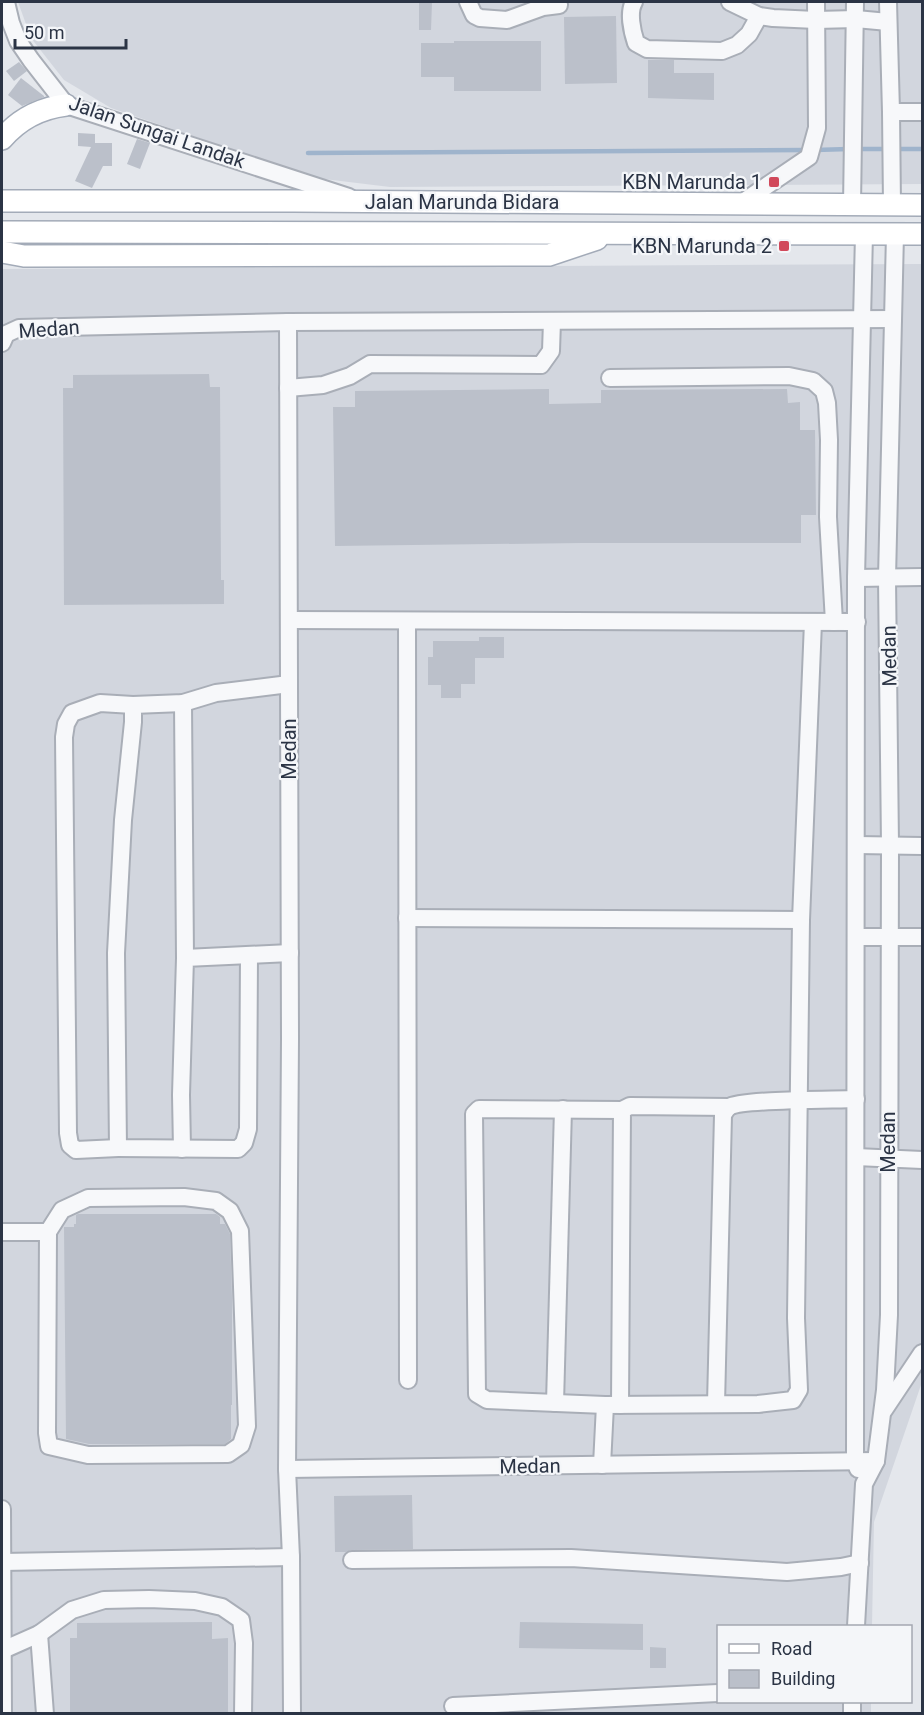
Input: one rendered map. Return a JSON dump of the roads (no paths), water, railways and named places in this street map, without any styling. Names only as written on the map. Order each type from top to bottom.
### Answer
[{"type":"main road","points":[[2,139],[29,116],[48,107],[66,105]]},
{"type":"main road","name":"Jalan Marunda Bidara","points":[[2,201],[922,205]]},
{"type":"main road","name":"Jalan Marunda Bidara","points":[[2,232],[922,234]]},
{"type":"main road","points":[[2,252],[24,256],[549,255],[615,233]]},
{"type":"street","name":"Jalan Sungai Landak","points":[[6,2],[18,41],[66,105],[362,201]]},
{"type":"street","points":[[468,2],[474,15],[498,20],[507,20],[548,4]]},
{"type":"street","points":[[634,2],[631,8],[633,34],[636,43],[647,49],[722,51],[737,45],[749,34],[759,16]]},
{"type":"street","points":[[730,2],[759,16],[888,22]]},
{"type":"street","points":[[740,204],[810,158],[817,128],[816,2]]},
{"type":"street","points":[[852,204],[855,2]]},
{"type":"street","points":[[888,2],[892,204]]},
{"type":"street","points":[[891,120],[922,112]]},
{"type":"street","points":[[856,1625],[864,1484],[855,1461],[856,578],[864,234]]},
{"type":"street","name":"Medan","points":[[287,1469],[876,1461],[885,1390],[889,1315],[890,845],[887,578],[895,234]]},
{"type":"street","points":[[288,322],[893,319]]},
{"type":"street","points":[[288,388],[323,386],[350,376],[370,364],[541,365],[551,351],[552,321]]},
{"type":"street","name":"Medan","points":[[2,342],[6,334],[19,328],[288,322],[290,953],[287,1469],[291,1557],[292,1713]]},
{"type":"street","points":[[610,378],[789,376],[813,381],[824,391],[828,403],[828,517],[834,622]]},
{"type":"street","points":[[856,578],[922,578]]},
{"type":"street","points":[[289,620],[856,622]]},
{"type":"street","points":[[407,621],[408,1380]]},
{"type":"street","points":[[813,622],[801,920],[799,1100],[796,1318],[799,1390],[793,1400],[758,1404],[555,1403],[487,1400],[477,1394],[474,1114],[479,1109],[622,1110],[630,1106],[729,1107],[799,1100],[856,1099]]},
{"type":"street","points":[[249,955],[248,1129],[244,1143],[238,1149],[76,1150],[70,1145],[68,1133],[64,737],[66,724],[72,713],[100,703],[133,705],[183,703],[216,693],[289,684]]},
{"type":"street","points":[[182,1149],[181,1071],[185,958],[183,703]]},
{"type":"street","points":[[118,1148],[116,942],[133,705]]},
{"type":"street","points":[[856,845],[922,846]]},
{"type":"street","points":[[407,918],[801,920]]},
{"type":"street","points":[[856,937],[922,937]]},
{"type":"street","points":[[185,958],[290,953]]},
{"type":"street","points":[[716,1404],[723,1115],[729,1107]]},
{"type":"street","points":[[555,1403],[563,1109]]},
{"type":"street","points":[[602,1465],[612,1405],[622,1110]]},
{"type":"street","points":[[856,1158],[922,1160]]},
{"type":"street","points":[[184,1197],[216,1201],[230,1211],[240,1231],[247,1426],[241,1445],[228,1454],[88,1455],[49,1446],[47,1433],[48,1232],[62,1210],[88,1198],[184,1197]]},
{"type":"street","points":[[2,1232],[48,1232]]},
{"type":"street","points":[[882,1413],[922,1353]]},
{"type":"street","points":[[864,1484],[876,1461]]},
{"type":"street","points":[[2,1509],[3,1713]]},
{"type":"street","points":[[2,1562],[291,1557]]},
{"type":"street","points":[[352,1560],[571,1558],[787,1572],[841,1568],[860,1563]]},
{"type":"street","points":[[3,1650],[39,1634],[72,1610],[104,1600],[195,1601],[222,1607],[241,1620],[244,1643],[243,1713]]},
{"type":"street","points":[[39,1634],[45,1713]]},
{"type":"street","points":[[453,1706],[717,1693]]},
{"type":"waterway","points":[[815,150],[849,149]]},
{"type":"waterway","points":[[857,149],[888,149]]},
{"type":"waterway","points":[[896,149],[922,149]]},
{"type":"waterway","points":[[308,153],[807,150]]},
{"type":"place","name":"KBN Marunda 1","points":[[774,182]]},
{"type":"place","name":"KBN Marunda 2","points":[[784,246]]}]
